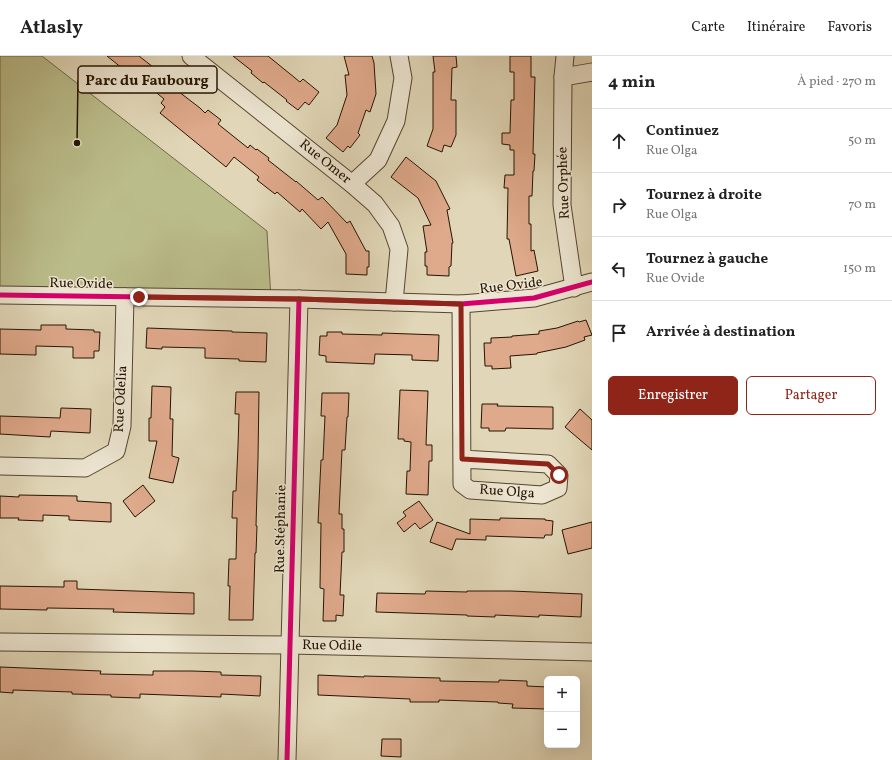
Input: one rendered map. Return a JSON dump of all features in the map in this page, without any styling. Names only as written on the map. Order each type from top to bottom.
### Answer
[{"type":"street","name":"Rue Omer","points":[[191,56],[375,204],[391,226],[399,249],[394,302]]},
{"type":"street","points":[[352,184],[378,160],[396,121],[403,78],[399,56]]},
{"type":"street","name":"Rue Orphée","points":[[565,56],[563,77],[562,205],[574,288]]},
{"type":"street","points":[[563,77],[592,72]]},
{"type":"street","name":"Rue Ovide","points":[[0,295],[299,299],[461,304],[534,298],[592,282]]},
{"type":"street","name":"Rue Odelia","points":[[0,466],[85,468],[116,451],[122,426],[125,297]]},
{"type":"street","name":"Rue Stéphanie","points":[[287,760],[299,299]]},
{"type":"street","name":"Rue Olga","points":[[461,304],[462,484],[470,490],[542,495],[558,488],[559,475],[548,464],[462,459]]},
{"type":"street","name":"Rue Odile","points":[[0,642],[290,645],[592,652]]},
{"type":"green space","points":[[0,56],[42,56],[267,231],[271,299],[0,295]]},
{"type":"building","points":[[107,56],[139,56],[172,82],[170,85],[205,113],[208,110],[221,120],[218,124],[248,148],[250,145],[256,150],[257,149],[269,158],[268,160],[318,200],[322,197],[347,223],[350,221],[366,251],[369,251],[369,267],[367,267],[367,275],[346,274],[346,254],[328,222],[321,229],[302,209],[300,212],[277,192],[275,194],[257,180],[259,177],[234,157],[226,167],[160,113],[165,107],[161,103],[164,99],[140,79],[138,81]]},
{"type":"building","points":[[233,56],[268,56],[300,82],[303,79],[319,92],[309,105],[305,102],[298,110],[264,82],[263,83],[251,73],[252,71]]},
{"type":"building","points":[[344,56],[372,56],[374,63],[376,94],[370,112],[366,110],[358,133],[360,135],[350,148],[348,146],[343,152],[326,138],[337,125],[347,95],[345,75],[349,75]]},
{"type":"building","points":[[433,56],[456,56],[457,67],[452,68],[451,100],[456,100],[456,135],[451,147],[444,145],[442,152],[427,146],[433,129],[433,72],[435,72]]},
{"type":"building","points":[[510,56],[531,56],[531,77],[535,77],[533,154],[535,154],[532,196],[529,196],[529,224],[531,224],[531,251],[534,250],[538,271],[516,276],[509,239],[507,239],[508,188],[504,188],[505,175],[514,175],[514,150],[510,150],[510,145],[502,144],[502,133],[510,133],[511,100],[514,100],[514,72],[510,72]]},
{"type":"building","points":[[406,157],[436,181],[450,209],[447,210],[453,243],[449,276],[427,275],[427,266],[425,266],[425,252],[427,252],[423,226],[431,225],[418,198],[391,177]]},
{"type":"building","points":[[586,320],[592,335],[584,337],[585,340],[566,347],[537,354],[510,356],[511,368],[492,369],[492,366],[485,366],[484,343],[491,343],[491,338],[539,334],[539,331]]},
{"type":"building","points":[[41,325],[66,325],[66,329],[94,330],[94,332],[100,332],[99,351],[94,351],[94,358],[73,358],[73,347],[36,346],[36,355],[0,354],[0,329],[41,330]]},
{"type":"building","points":[[147,328],[267,333],[266,362],[239,361],[239,359],[205,358],[205,348],[146,348]]},
{"type":"building","points":[[327,332],[342,332],[342,334],[382,335],[382,333],[439,335],[438,361],[412,360],[412,355],[375,354],[374,364],[326,362],[326,356],[319,355],[320,336],[327,336]]},
{"type":"building","points":[[152,386],[171,387],[170,419],[173,419],[172,456],[179,458],[173,483],[149,478],[157,441],[149,441],[149,418],[151,418]]},
{"type":"building","points":[[400,390],[428,391],[426,445],[432,445],[432,461],[429,461],[428,495],[406,494],[407,471],[410,471],[411,442],[404,441],[404,439],[398,439]]},
{"type":"building","points":[[236,392],[259,392],[257,526],[253,620],[229,620],[229,559],[236,559],[237,518],[232,518],[233,491],[236,491],[238,446],[239,414],[235,414]]},
{"type":"building","points":[[322,393],[349,393],[345,450],[342,450],[339,514],[342,514],[342,529],[344,529],[344,552],[342,552],[340,595],[344,595],[343,616],[336,615],[336,621],[323,621],[324,589],[320,588],[321,523],[318,523],[325,416],[321,416]]},
{"type":"building","points":[[482,404],[498,404],[497,406],[553,407],[553,429],[506,428],[505,431],[489,431],[489,428],[481,428]]},
{"type":"building","points":[[61,408],[91,409],[90,433],[51,431],[50,437],[0,434],[0,416],[60,418]]},
{"type":"building","points":[[580,409],[592,420],[592,450],[565,427]]},
{"type":"building","points":[[143,485],[155,501],[135,517],[123,501]]},
{"type":"building","points":[[19,495],[77,496],[77,501],[111,503],[111,522],[69,520],[69,516],[43,515],[43,521],[18,520],[19,518],[0,518],[0,496],[19,497]]},
{"type":"building","points":[[419,501],[433,520],[420,529],[415,523],[404,532],[397,523],[406,516],[403,512]]},
{"type":"building","points":[[500,518],[545,519],[553,521],[552,535],[545,535],[544,538],[486,536],[486,540],[456,539],[452,550],[430,542],[437,522],[470,534],[470,519],[500,520]]},
{"type":"building","points":[[592,522],[592,548],[568,554],[562,530]]},
{"type":"building","points":[[64,581],[77,581],[77,589],[194,593],[194,614],[113,612],[114,609],[0,609],[0,586],[64,587]]},
{"type":"building","points":[[426,591],[511,591],[582,594],[581,617],[495,615],[495,617],[376,612],[377,593],[425,594]]},
{"type":"building","points":[[0,667],[101,671],[100,674],[153,675],[153,671],[192,671],[221,672],[221,675],[261,676],[260,696],[221,694],[221,697],[140,694],[140,698],[111,697],[111,695],[72,694],[72,692],[13,690],[13,693],[0,692]]},
{"type":"building","points":[[318,675],[440,678],[440,681],[527,681],[527,686],[544,687],[544,709],[512,708],[513,704],[498,702],[439,700],[439,702],[410,702],[410,699],[318,695]]},
{"type":"building","points":[[382,739],[401,739],[401,757],[381,756]]},
{"type":"cycle path","points":[[0,295],[299,299],[461,304],[534,298],[592,282]]},
{"type":"cycle path","points":[[287,760],[299,299]]},
{"type":"place","name":"Parc du Faubourg","points":[[77,143]]},
{"type":"route","points":[[139,297],[299,299],[461,304],[462,459],[548,464],[559,475]]}]
